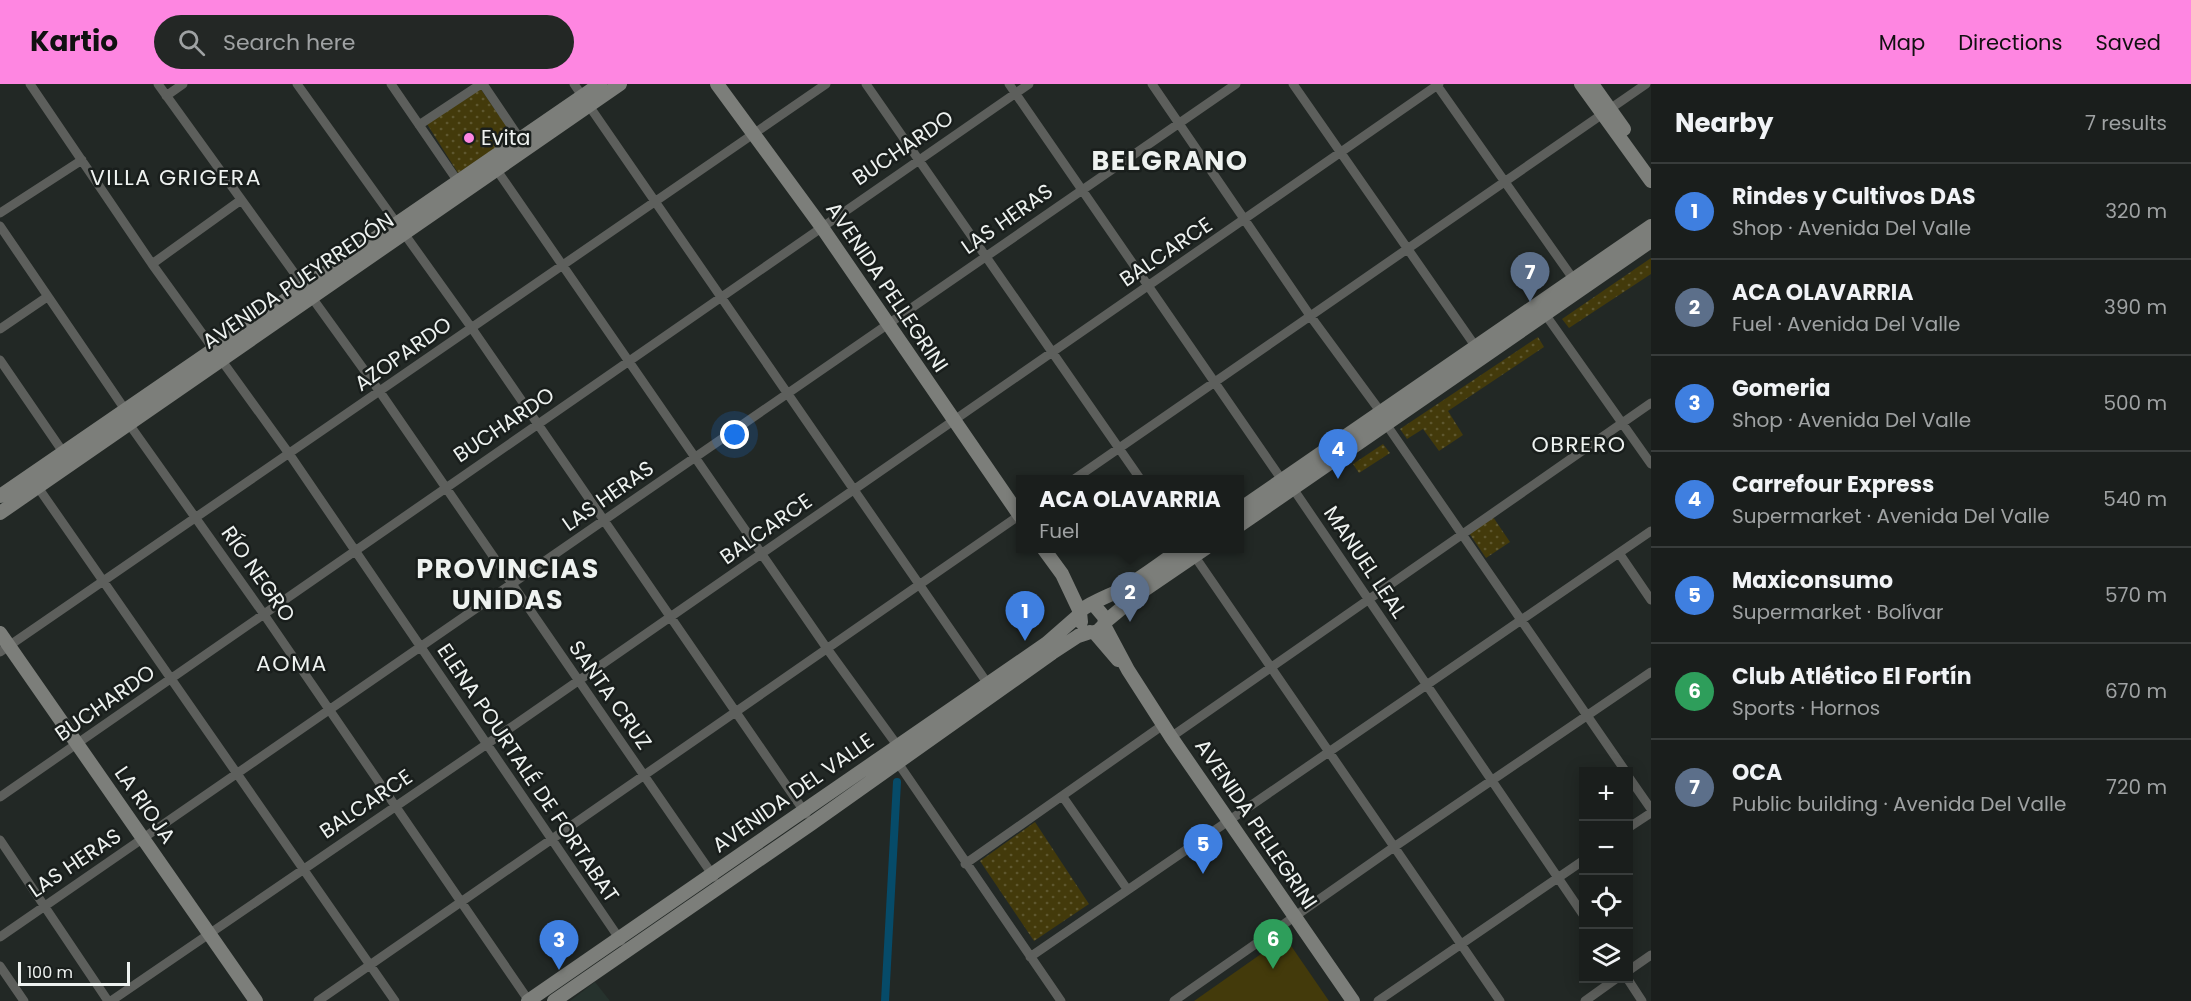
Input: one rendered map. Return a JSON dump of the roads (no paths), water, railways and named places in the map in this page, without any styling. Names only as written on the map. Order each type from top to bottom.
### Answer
[{"type":"main road","name":"AVENIDA PUEYRREDÓN","points":[[1,494],[34,482],[585,101],[600,84]]},
{"type":"main road","name":"AVENIDA PUEYRREDÓN","points":[[493,164],[520,139],[585,101],[620,84]]},
{"type":"main road","name":"AVENIDA PELLEGRINI","points":[[717,84],[821,226],[886,324],[1016,510]]},
{"type":"main road","points":[[1581,84],[1607,112],[1651,167]]},
{"type":"main road","points":[[1592,84],[1651,181]]},
{"type":"main road","points":[[1244,521],[1287,484],[1479,351],[1651,226]]},
{"type":"main road","points":[[1479,351],[1545,314],[1651,241]]},
{"type":"main road","name":"AVENIDA PUEYRREDÓN","points":[[0,513],[63,452],[127,418]]},
{"type":"main road","points":[[1244,506],[1287,484]]},
{"type":"main road","points":[[1046,553],[1062,574],[1102,613],[1098,628],[1079,614],[1062,574]]},
{"type":"main road","points":[[1093,605],[1176,553]]},
{"type":"main road","name":"AVENIDA DEL VALLE","points":[[808,818],[897,745],[1077,636],[1098,628],[1193,553]]},
{"type":"main road","name":"AVENIDA DEL VALLE","points":[[528,1001],[624,944],[808,818],[898,763],[1047,643],[1088,604],[1093,605]]},
{"type":"main road","name":"AVENIDA PELLEGRINI","points":[[1098,628],[1353,1001]]},
{"type":"main road","name":"LA RIOJA","points":[[0,633],[4,649],[78,744],[256,1001]]},
{"type":"main road","name":"AVENIDA DEL VALLE","points":[[555,1001],[624,944]]},
{"type":"street","name":"ELENA POURTALÉ DE FORTABAT","points":[[30,84],[152,264],[290,455],[624,944]]},
{"type":"street","name":"SANTA CRUZ","points":[[158,84],[310,292],[717,881]]},
{"type":"street","points":[[166,96],[183,84]]},
{"type":"street","points":[[297,84],[471,327],[808,818]]},
{"type":"street","points":[[391,84],[461,186]]},
{"type":"street","points":[[419,125],[482,84],[520,139]]},
{"type":"street","points":[[574,84],[991,687]]},
{"type":"street","name":"AZOPARDO","points":[[4,649],[290,455],[471,327],[826,84]]},
{"type":"street","points":[[866,84],[1137,475]]},
{"type":"street","name":"MANUEL LEAL","points":[[1009,84],[1214,383],[1369,599],[1425,686],[1579,909]]},
{"type":"street","name":"BUCHARDO","points":[[0,797],[1029,84]]},
{"type":"street","points":[[1152,84],[1623,767]]},
{"type":"street","name":"LAS HERAS","points":[[0,937],[1236,84]]},
{"type":"street","points":[[1293,84],[1479,351]]},
{"type":"street","points":[[1437,84],[1502,181],[1574,280]]},
{"type":"street","name":"BALCARCE","points":[[110,1001],[487,744],[1148,285],[1246,220],[1437,84]]},
{"type":"street","points":[[1080,475],[1311,317],[1502,181],[1646,84]]},
{"type":"street","points":[[0,213],[81,160]]},
{"type":"street","points":[[493,164],[565,264],[629,362],[828,650],[897,745]]},
{"type":"street","points":[[152,264],[241,200]]},
{"type":"street","name":"RÍO NEGRO","points":[[0,226],[3,238],[47,297],[127,418],[528,1001]]},
{"type":"street","points":[[0,329],[47,297]]},
{"type":"street","points":[[1545,314],[1651,464]]},
{"type":"street","points":[[0,360],[63,452]]},
{"type":"street","points":[[1171,737],[1461,533],[1651,403]]},
{"type":"street","points":[[34,482],[304,868],[394,1001]]},
{"type":"street","points":[[318,1001],[1016,519]]},
{"type":"street","points":[[1030,957],[1651,531]]},
{"type":"street","points":[[1197,553],[1270,668],[1500,1001]]},
{"type":"street","points":[[1619,553],[1651,600]]},
{"type":"street","points":[[1174,1001],[1394,847],[1651,672]]},
{"type":"street","points":[[965,864],[1163,725]]},
{"type":"street","points":[[898,763],[1061,1001]]},
{"type":"street","points":[[1633,782],[1651,811],[1633,825]]},
{"type":"street","points":[[1063,797],[1127,890]]},
{"type":"street","points":[[0,840],[110,1001]]},
{"type":"street","points":[[1378,1001],[1579,863]]},
{"type":"street","points":[[1633,968],[1651,955]]},
{"type":"street","points":[[0,966],[24,1001]]},
{"type":"street","points":[[1585,1001],[1610,983]]},
{"type":"street","points":[[1630,983],[1642,1001]]},
{"type":"waterway","points":[[885,1001],[897,782]]},
{"type":"place","name":"Evita","points":[[469,138]]},
{"type":"place","name":"OCA","points":[[1530,302]]},
{"type":"place","name":"Carrefour Express","points":[[1338,479]]},
{"type":"place","name":"ACA OLAVARRIA","points":[[1130,622]]},
{"type":"place","name":"Rindes y Cultivos DAS","points":[[1025,641]]},
{"type":"place","name":"Maxiconsumo","points":[[1203,874]]},
{"type":"place","name":"Club Atlético El Fortín","points":[[1273,969]]},
{"type":"place","name":"Gomeria","points":[[559,970]]},
{"type":"district","name":"BELGRANO","points":[[1170,161]]},
{"type":"district","name":"VILLA GRIGERA","points":[[176,177]]},
{"type":"district","name":"OBRERO","points":[[1579,444]]},
{"type":"district","name":"PROVINCIAS UNIDAS","points":[[508,584]]},
{"type":"district","name":"AOMA","points":[[292,663]]}]
